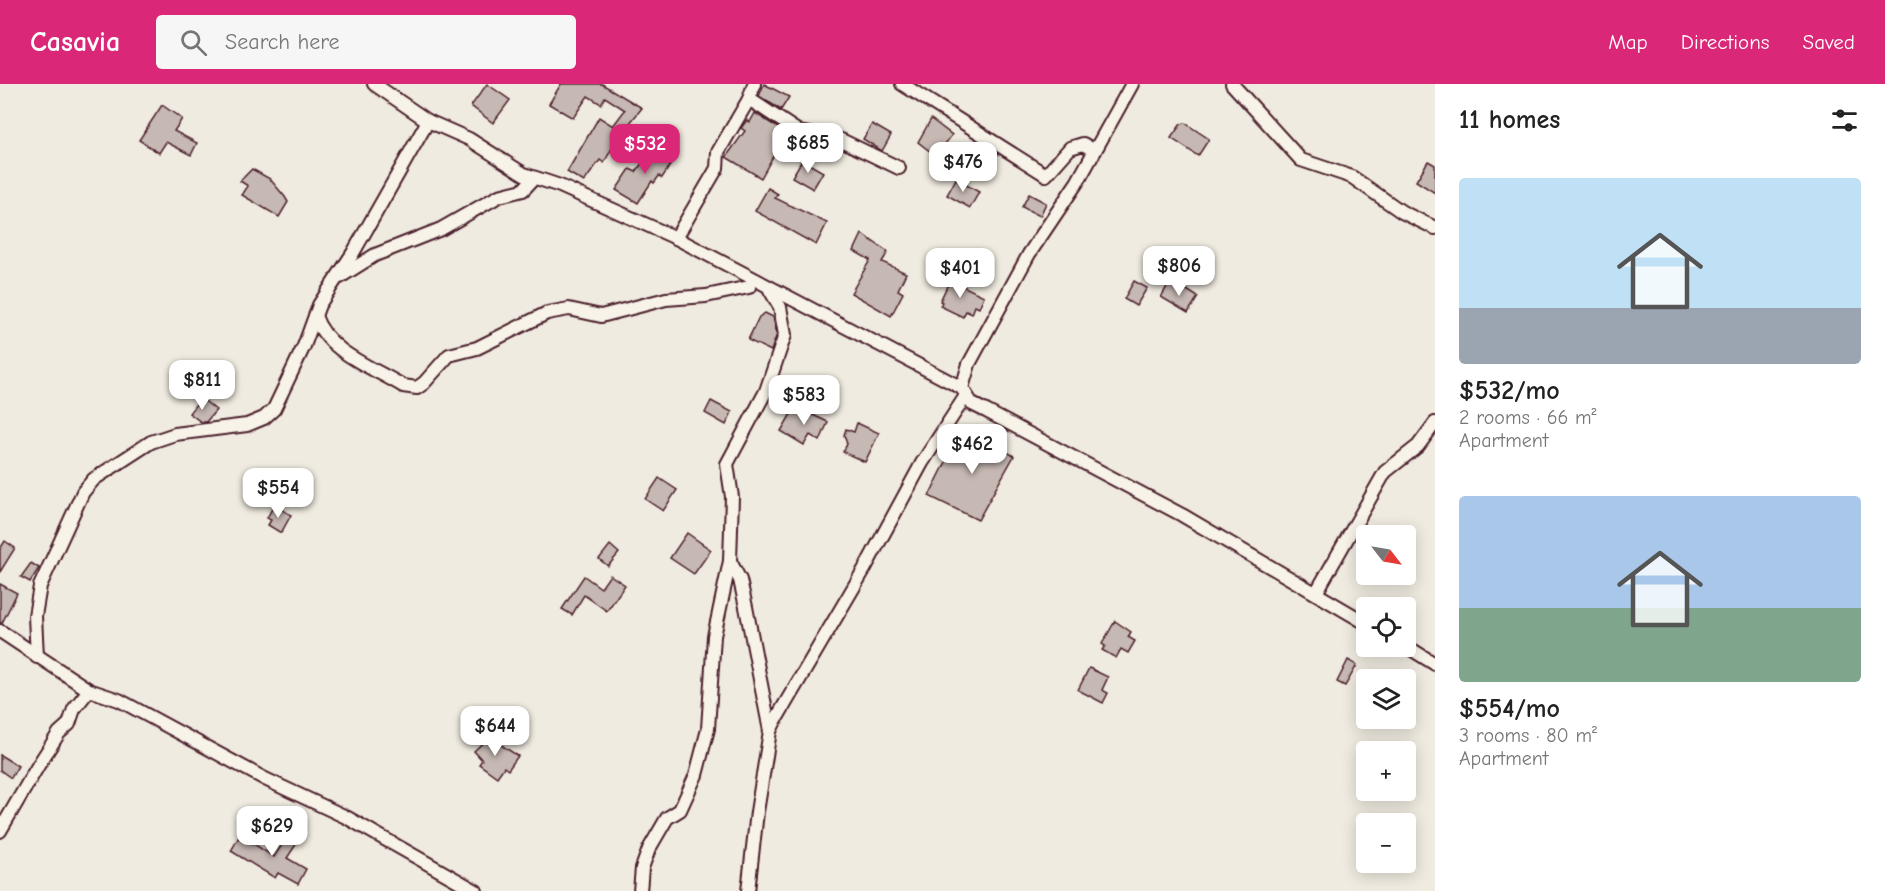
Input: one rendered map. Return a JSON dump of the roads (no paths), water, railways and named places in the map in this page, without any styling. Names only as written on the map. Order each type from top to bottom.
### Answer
[{"type":"street","points":[[374,84],[391,88],[428,121],[469,139],[534,178],[560,186],[676,238],[964,393],[986,411],[1182,515],[1356,617]]},
{"type":"street","points":[[676,238],[717,168],[718,152],[749,99],[754,84]]},
{"type":"street","points":[[902,84],[1046,175],[1070,148],[1083,144],[1095,151]]},
{"type":"street","points":[[770,731],[964,393],[969,364],[1029,254],[1095,151],[1132,84]]},
{"type":"street","points":[[1232,84],[1301,160],[1352,177],[1402,212],[1435,228]]},
{"type":"street","points":[[749,99],[799,132],[841,140],[899,168]]},
{"type":"street","points":[[36,657],[35,616],[40,586],[83,492],[94,479],[151,442],[175,434],[247,425],[264,418],[274,409],[315,316],[428,121]]},
{"type":"street","points":[[336,279],[375,255],[441,229],[499,196],[523,190],[534,178]]},
{"type":"street","points":[[315,316],[323,336],[334,345],[403,386],[412,388],[424,383],[449,355],[477,348],[547,313],[569,309],[601,316],[666,299],[706,296],[749,287]]},
{"type":"street","points":[[640,891],[642,868],[649,849],[667,818],[680,810],[696,775],[704,746],[711,706],[714,636],[730,561],[732,497],[727,464],[766,392],[784,335],[780,307],[770,289]]},
{"type":"street","points":[[1316,593],[1385,472],[1418,446],[1435,423]]},
{"type":"street","points":[[730,561],[740,580],[770,731],[757,812],[748,891]]},
{"type":"street","points":[[0,631],[89,690],[119,700],[265,779],[346,817],[476,891]]},
{"type":"street","points":[[1416,652],[1435,664]]},
{"type":"street","points":[[0,831],[39,764],[59,733],[69,724],[74,710],[89,690]]}]
